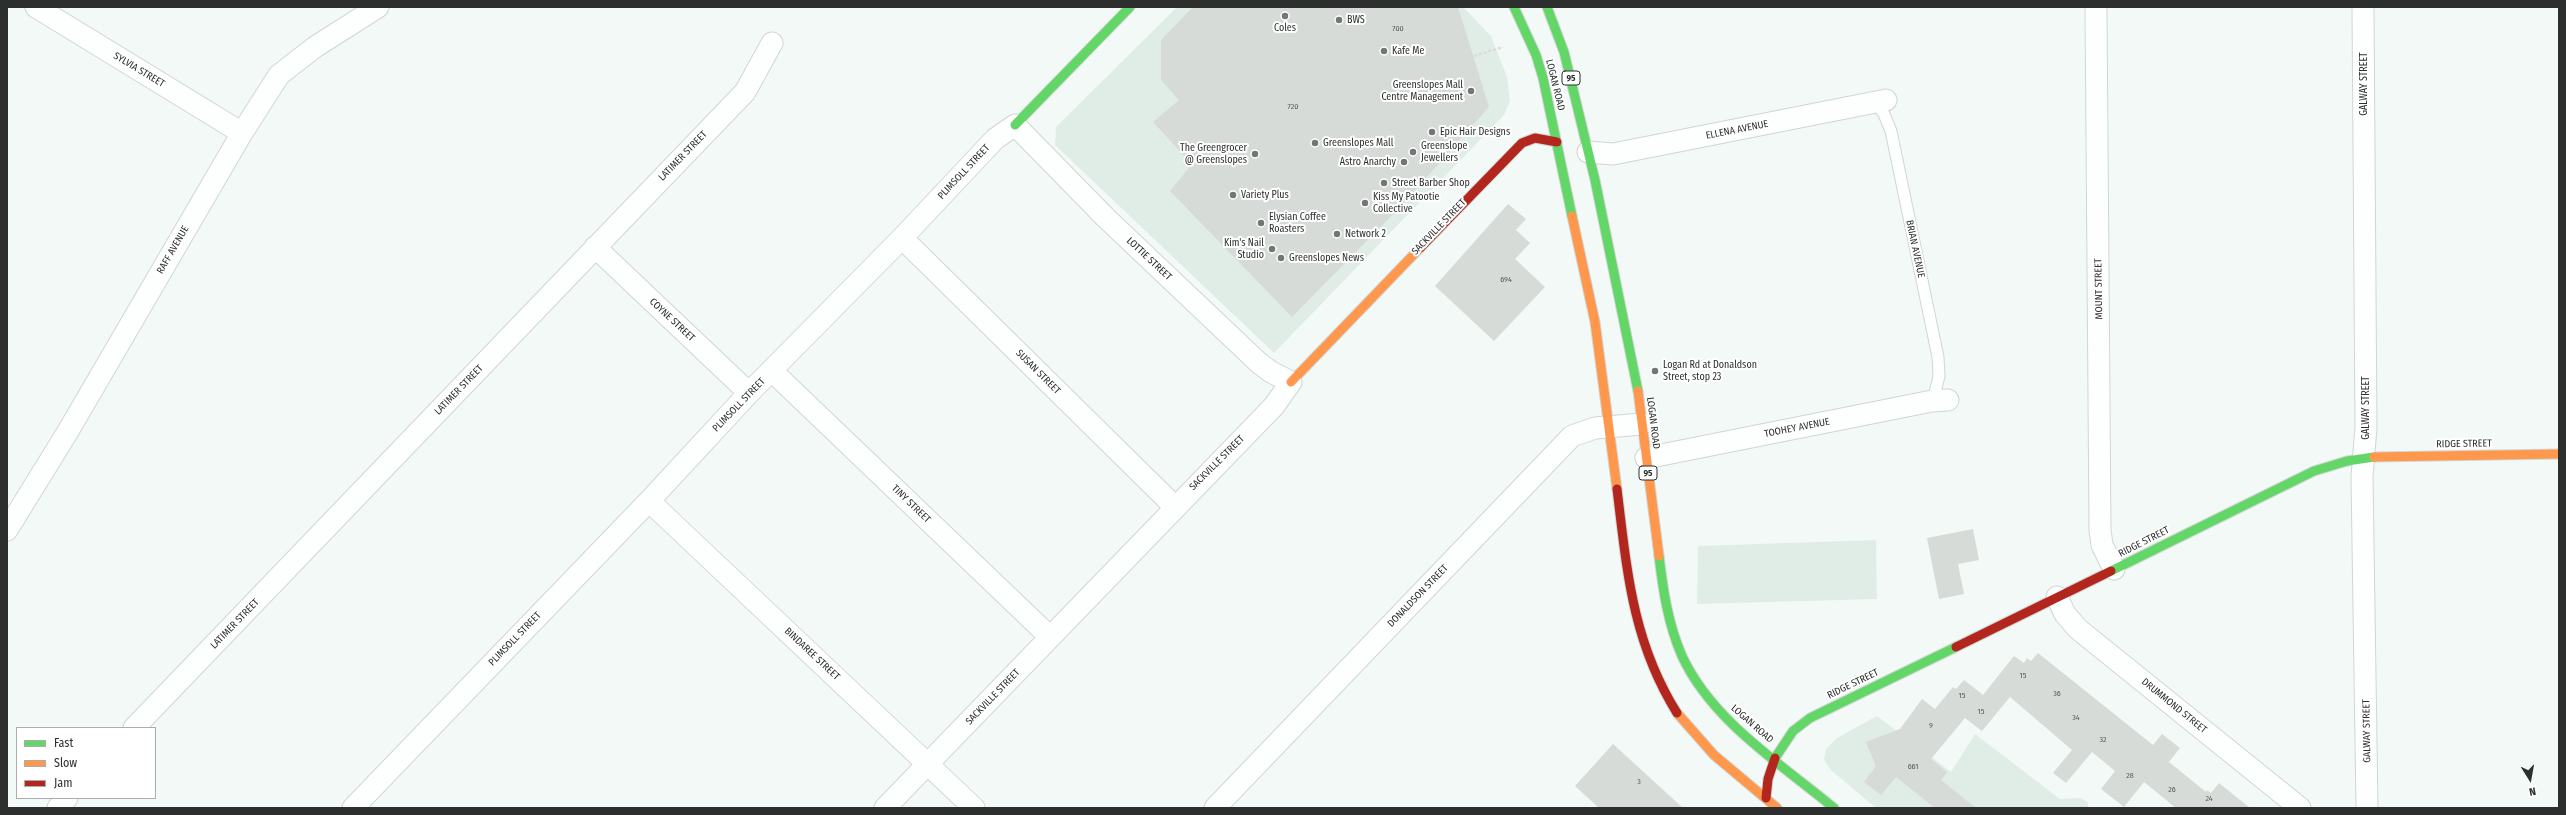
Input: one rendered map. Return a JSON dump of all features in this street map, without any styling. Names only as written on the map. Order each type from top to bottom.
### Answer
[{"type":"main road","name":"PLIMSOLL STREET","points":[[1015,125],[1130,7]]},
{"type":"main road","name":"LOGAN ROAD","points":[[1514,7],[1536,54],[1561,143],[1595,322],[1610,427],[1618,462],[1635,621],[1654,676],[1667,698],[1705,746],[1777,808]]},
{"type":"main road","name":"LOGAN ROAD","points":[[1547,7],[1564,52],[1584,150],[1628,334],[1642,424],[1640,459],[1664,599],[1678,646],[1692,674],[1714,704],[1834,808]]},
{"type":"main road","name":"SACKVILLE STREET","points":[[1291,382],[1522,143],[1535,138],[1561,143]]},
{"type":"main road","name":"RIDGE STREET","points":[[1766,798],[1768,779],[1775,758],[1793,731],[1810,718],[2290,481],[2332,464],[2364,458],[2559,454]]},
{"type":"street","name":"SYLVIA STREET","points":[[36,7],[242,133]]},
{"type":"street","name":"RAFF AVENUE","points":[[7,530],[66,433],[242,133],[279,75],[316,48],[378,7]]},
{"type":"street","name":"MOUNT STREET","points":[[2096,7],[2100,530],[2102,545],[2114,569]]},
{"type":"street","name":"GALWAY STREET","points":[[2363,7],[2366,428],[2362,476],[2367,808]]},
{"type":"street","name":"LATIMER STREET","points":[[135,727],[748,89],[772,43]]},
{"type":"street","name":"ELLENA AVENUE","points":[[1584,150],[1614,154],[1881,101]]},
{"type":"street","name":"PLIMSOLL STREET","points":[[353,808],[649,501],[749,393],[902,238],[995,139],[1015,125]]},
{"type":"street","name":"LOTTIE STREET","points":[[1015,125],[1106,218],[1259,363],[1271,372],[1291,382]]},
{"type":"street","name":"SUSAN STREET","points":[[902,238],[1174,506]]},
{"type":"street","name":"COYNE STREET","points":[[595,247],[749,393]]},
{"type":"street","name":"TINY STREET","points":[[772,371],[1050,637]]},
{"type":"street","name":"SACKVILLE STREET","points":[[885,808],[1174,506],[1274,406],[1291,382]]},
{"type":"street","name":"TOOHEY AVENUE","points":[[1640,459],[1941,400]]},
{"type":"street","name":"DONALDSON STREET","points":[[1224,805],[1562,446],[1579,432],[1642,424]]},
{"type":"street","name":"BINDAREE STREET","points":[[649,501],[974,808]]},
{"type":"street","name":"DRUMMOND STREET","points":[[2057,597],[2065,614],[2078,629],[2300,808]]},
{"type":"street","points":[[58,808],[66,799]]},
{"type":"lane","name":"BRIAN AVENUE","points":[[1881,101],[1884,114],[1891,131],[1938,357],[1938,376],[1941,400]]},
{"type":"lane","points":[[1759,808],[1766,798]]},
{"type":"path","points":[[1474,56],[1503,47]]},
{"type":"shaded area","name":"Greenslopes Mall","points":[[1177,7],[1463,7],[1491,36],[1507,77],[1510,101],[1504,115],[1274,353],[1055,145],[1056,127]]},
{"type":"shaded area","points":[[1876,540],[1877,599],[1697,604],[1698,546]]},
{"type":"shaded area","points":[[1877,716],[1951,772],[1975,734],[2060,799],[2080,798],[2088,802],[2088,808],[1876,808],[1831,770],[1824,760],[1826,749],[1837,738]]},
{"type":"building","name":"Greenslopes Mall","points":[[1193,7],[1458,7],[1489,107],[1402,205],[1292,317],[1170,191],[1192,164],[1153,122],[1179,100],[1161,80],[1161,40]]},
{"type":"building","points":[[1508,204],[1526,219],[1516,230],[1530,243],[1515,259],[1545,287],[1494,341],[1435,286]]},
{"type":"building","points":[[1973,529],[1979,560],[1958,564],[1964,594],[1939,599],[1927,538]]},
{"type":"building","points":[[2038,653],[2153,745],[2162,734],[2180,748],[2169,762],[2206,792],[2207,790],[2211,793],[2219,783],[2250,808],[2176,808],[2144,782],[2124,807],[2101,789],[2115,771],[2092,752],[2066,783],[2053,773],[2072,750],[2010,697],[1982,731],[1965,718],[1931,759],[1947,772],[1941,780],[1976,808],[1935,808],[1896,777],[1881,795],[1864,782],[1876,766],[1866,742],[1900,729],[1922,699],[1935,709],[1953,687],[1956,689],[1964,680],[1983,695],[2014,656],[2024,663],[2027,658],[2031,661]]},
{"type":"building","points":[[1613,744],[1683,808],[1599,808],[1575,786]]},
{"type":"traffic: fast","points":[[1015,125],[1130,7]]},
{"type":"traffic: fast","points":[[1514,7],[1536,55],[1543,78],[1572,216]]},
{"type":"traffic: fast","points":[[1547,7],[1564,52],[1595,180],[1638,391]]},
{"type":"traffic: fast","points":[[2111,571],[2314,471],[2347,461],[2374,457]]},
{"type":"traffic: fast","points":[[1659,556],[1664,594],[1673,632],[1682,656],[1695,679],[1711,701],[1749,740],[1834,808]]},
{"type":"traffic: fast","points":[[1775,758],[1793,731],[1810,718],[1956,647]]},
{"type":"traffic: slow","points":[[1572,216],[1595,322],[1617,489]]},
{"type":"traffic: slow","points":[[1291,382],[1420,248]]},
{"type":"traffic: slow","points":[[1638,391],[1659,556]]},
{"type":"traffic: slow","points":[[2374,457],[2559,454]]},
{"type":"traffic: slow","points":[[1677,713],[1714,755],[1777,808]]},
{"type":"traffic: jam","points":[[1420,248],[1522,143],[1535,138],[1557,142]]},
{"type":"traffic: jam","points":[[1617,489],[1624,548],[1634,604],[1641,632],[1650,659],[1662,686],[1677,713]]},
{"type":"traffic: jam","points":[[1956,647],[2111,571]]},
{"type":"traffic: jam","points":[[1766,798],[1768,779],[1775,758]]},
{"type":"place","name":"Coles","points":[[1285,16]]},
{"type":"place","name":"BWS","points":[[1339,20]]},
{"type":"place","name":"Kafe Me","points":[[1384,51]]},
{"type":"place","name":"Greenslopes Mall Centre Management","points":[[1471,91]]},
{"type":"place","name":"Epic Hair Designs","points":[[1432,132]]},
{"type":"place","name":"Greenslopes Mall","points":[[1315,143]]},
{"type":"place","name":"Greenslope Jewellers","points":[[1413,152]]},
{"type":"place","name":"The Greengrocer @ Greenslopes","points":[[1255,154]]},
{"type":"place","name":"Astro Anarchy","points":[[1404,162]]},
{"type":"place","name":"Street Barber Shop","points":[[1384,183]]},
{"type":"place","name":"Variety Plus","points":[[1233,195]]},
{"type":"place","name":"Kiss My Patootie Collective","points":[[1365,203]]},
{"type":"place","name":"Elysian Coffee Roasters","points":[[1261,223]]},
{"type":"place","name":"Network 2","points":[[1337,234]]},
{"type":"place","name":"Kim's Nail Studio","points":[[1272,249]]},
{"type":"place","name":"Greenslopes News","points":[[1281,258]]},
{"type":"place","name":"Logan Rd at Donaldson Street, stop 23","points":[[1655,371]]}]
